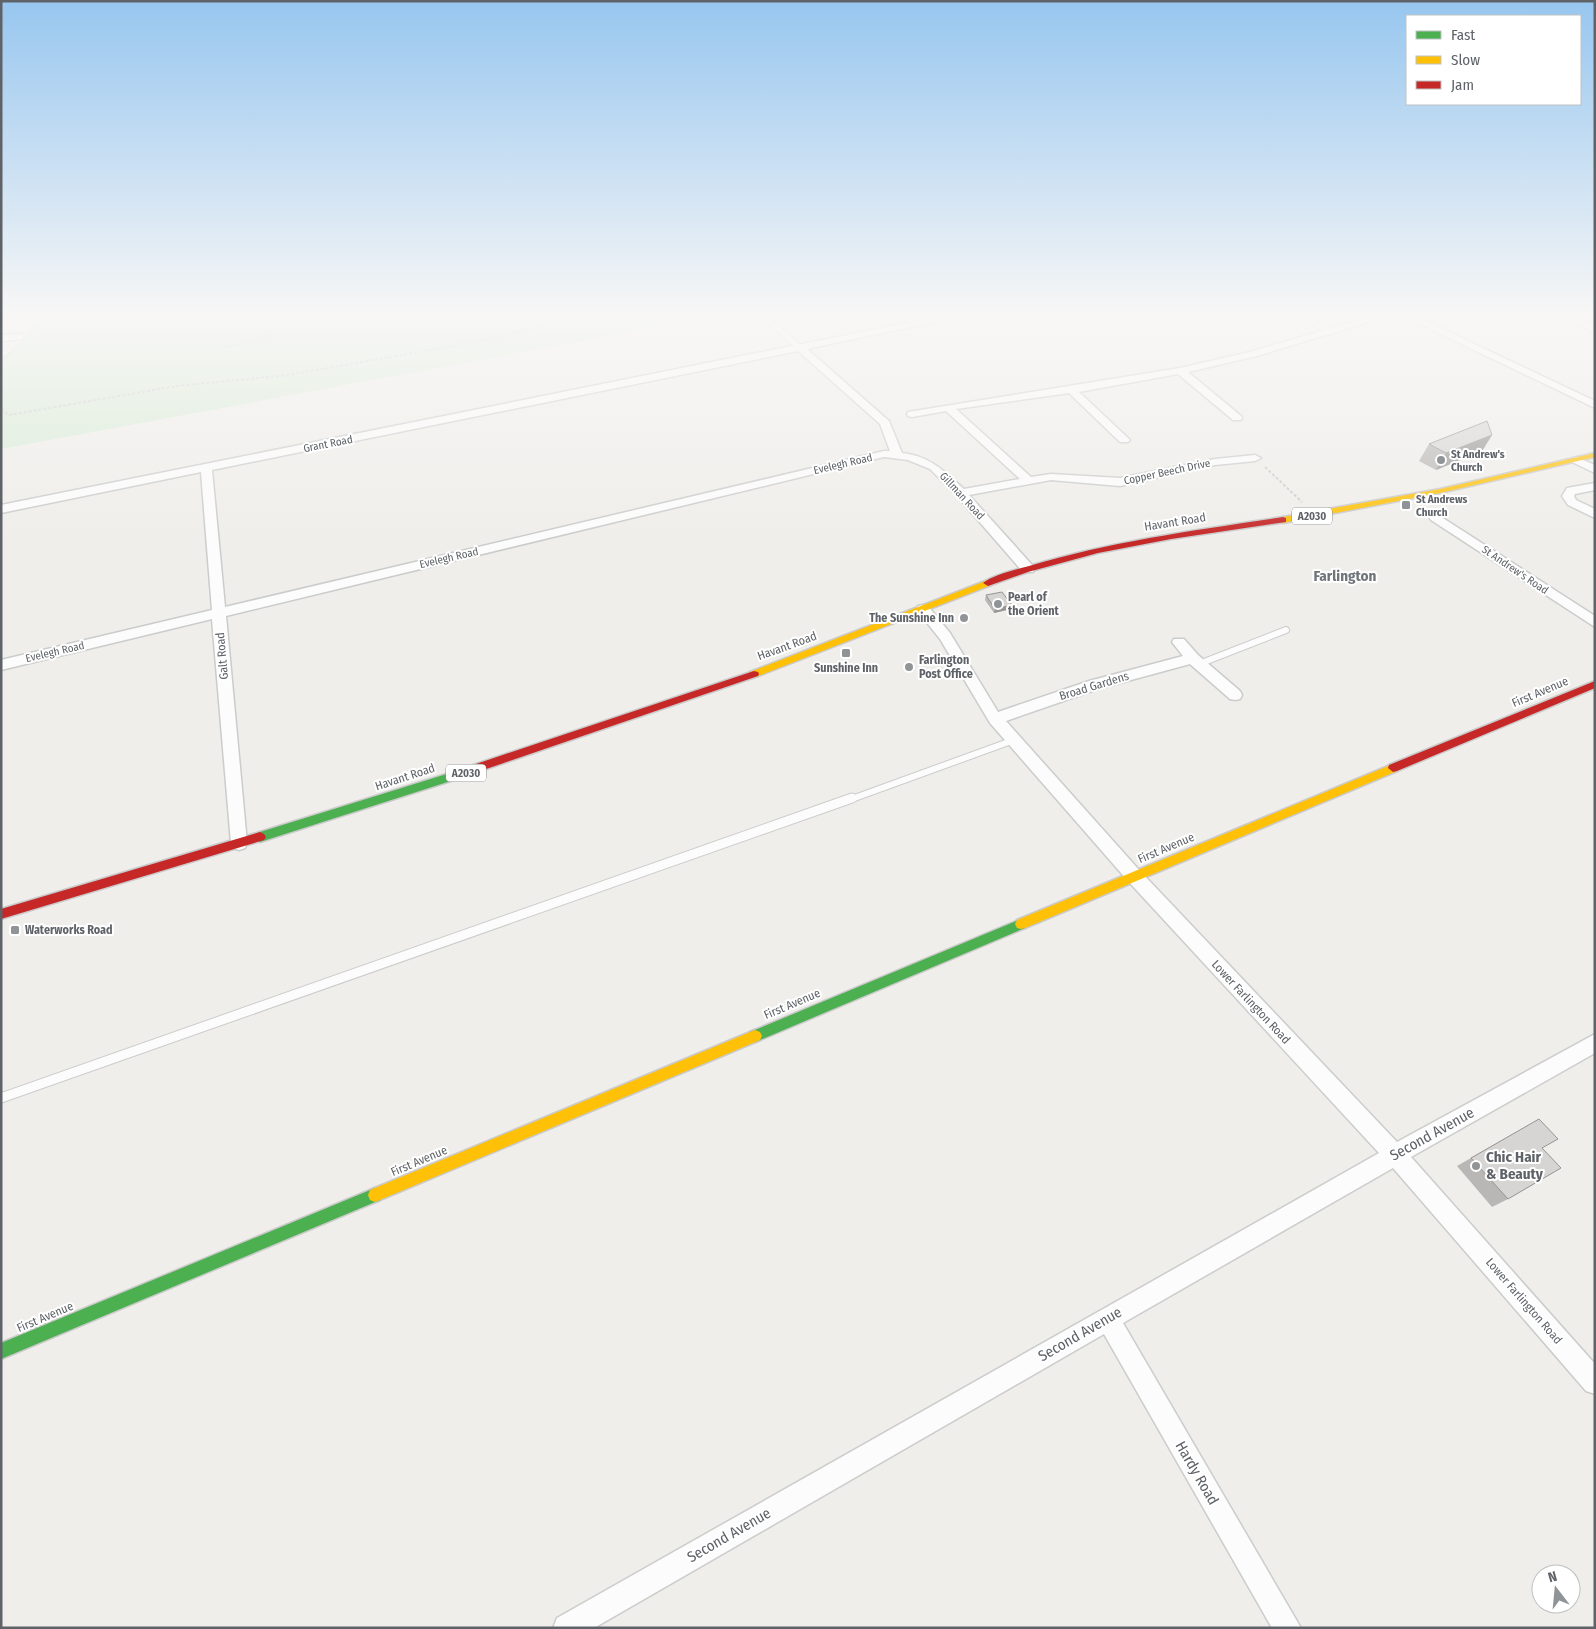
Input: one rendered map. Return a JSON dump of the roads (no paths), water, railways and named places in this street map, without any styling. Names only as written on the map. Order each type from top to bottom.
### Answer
[{"type":"main road","name":"Havant Road","points":[[1,914],[239,843],[570,738],[750,675],[1028,568],[1070,556],[1150,540],[1283,520],[1409,498],[1595,455]]},
{"type":"main road","name":"First Avenue","points":[[1,1351],[1595,684]]},
{"type":"street","name":"Grant Road","points":[[1,509],[598,390]]},
{"type":"street","points":[[848,390],[885,423],[897,454]]},
{"type":"street","points":[[912,414],[948,407],[1071,390]]},
{"type":"street","points":[[1071,390],[1124,440]]},
{"type":"street","points":[[1203,390],[1237,418]]},
{"type":"street","points":[[1563,390],[1595,405]]},
{"type":"street","points":[[948,407],[1028,480]]},
{"type":"street","name":"Evelegh Road","points":[[1,665],[884,454],[897,454]]},
{"type":"street","name":"Gillman Road","points":[[897,454],[922,460],[934,467],[961,493],[1011,552],[1028,568]]},
{"type":"street","name":"Copper Beech Drive","points":[[961,493],[1051,477],[1127,481],[1215,462],[1256,458]]},
{"type":"street","points":[[1576,460],[1595,470]]},
{"type":"street","name":"Galt Road","points":[[206,469],[239,843]]},
{"type":"street","points":[[1595,486],[1571,491],[1568,496],[1572,502],[1595,514]]},
{"type":"street","name":"St Andrew's Road","points":[[1435,517],[1595,624]]},
{"type":"street","name":"Lower Farlington Road","points":[[924,609],[945,636],[995,719],[1134,876],[1395,1155],[1595,1382]]},
{"type":"street","points":[[1179,642],[1196,661],[1235,695]]},
{"type":"street","name":"Broad Gardens","points":[[995,719],[1094,685],[1196,661]]},
{"type":"street","name":"Second Avenue","points":[[567,1628],[1108,1318],[1595,1043]]},
{"type":"street","name":"Hardy Road","points":[[1108,1318],[1287,1628]]},
{"type":"lane","points":[[1196,661],[1286,630]]},
{"type":"lane","points":[[1,1098],[668,865],[1014,740]]},
{"type":"place","name":"St Andrew's Church","points":[[1441,460]]},
{"type":"place","name":"St Andrews Church","points":[[1406,505]]},
{"type":"place","name":"Pearl of the Orient","points":[[998,604]]},
{"type":"place","name":"The Sunshine Inn","points":[[964,618]]},
{"type":"place","name":"Sunshine Inn","points":[[846,653]]},
{"type":"place","name":"Farlington Post Office","points":[[909,667]]},
{"type":"place","name":"Waterworks Road","points":[[15,930]]},
{"type":"place","name":"Chic Hair & Beauty","points":[[1476,1166]]},
{"type":"district","name":"Farlington","points":[[1345,576]]}]
